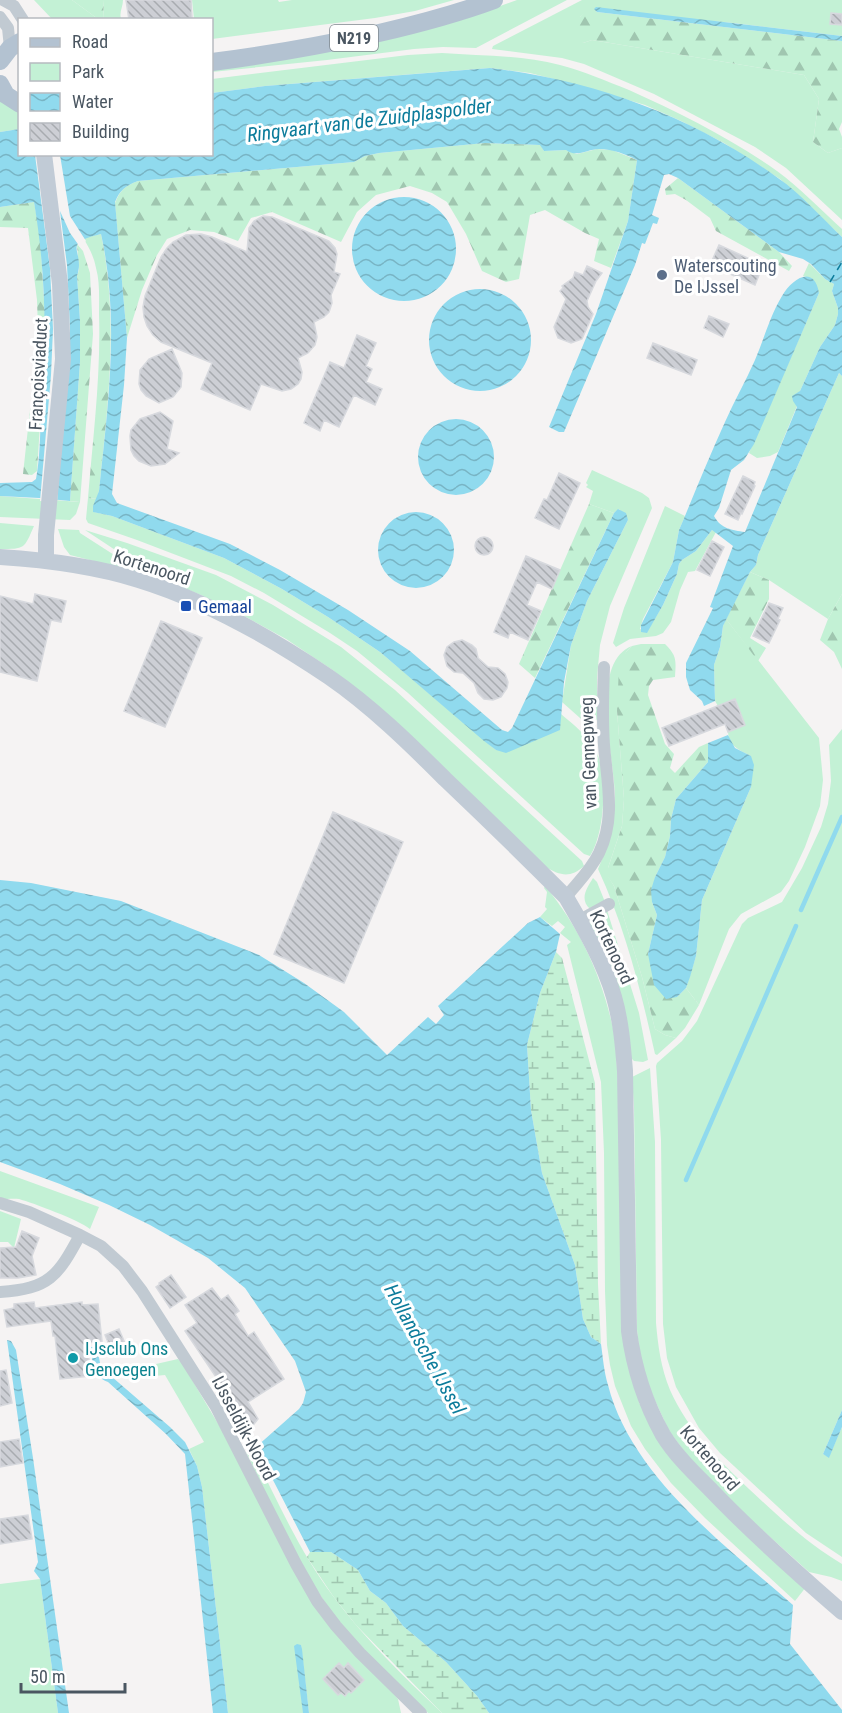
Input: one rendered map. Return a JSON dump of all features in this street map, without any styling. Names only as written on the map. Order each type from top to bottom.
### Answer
[{"type":"main road","name":"N219","points":[[213,51],[352,30],[470,0]]},
{"type":"main road","name":"N219","points":[[213,62],[321,46],[427,22],[494,0]]},
{"type":"main road","points":[[1,88],[11,100],[18,103]]},
{"type":"street","points":[[3,0],[14,6],[22,18]]},
{"type":"street","points":[[0,16],[8,28],[10,50]]},
{"type":"street","name":"Françoisviaduct","points":[[44,156],[60,284],[63,359],[46,534],[46,560]]},
{"type":"street","name":"Kortenoord","points":[[0,557],[46,560],[139,580],[244,624],[330,678],[376,714],[566,897],[580,920],[607,977],[621,1032],[625,1071],[629,1331],[633,1360],[641,1387],[665,1437],[683,1461],[736,1516],[842,1612]]},
{"type":"street","name":"van Gennepweg","points":[[566,897],[598,856],[609,821],[610,795],[602,707],[604,666]]},
{"type":"street","points":[[580,920],[609,904]]},
{"type":"street","name":"IJsseldijk-Noord","points":[[0,1203],[29,1212],[80,1235],[101,1246],[123,1266],[142,1291],[216,1407],[317,1601],[360,1653],[421,1713]]},
{"type":"street","points":[[0,1292],[31,1288],[52,1277],[67,1258],[80,1235]]},
{"type":"green space","points":[[34,0],[72,0],[97,18],[51,18]]},
{"type":"green space","points":[[72,0],[104,0],[103,18],[97,18]]},
{"type":"green space","points":[[104,0],[123,0],[121,18],[103,18]]},
{"type":"green space","points":[[192,0],[278,0],[279,2],[292,0],[454,0],[415,11],[375,18],[213,39],[213,18],[194,18]]},
{"type":"green space","points":[[517,0],[567,0],[476,48],[414,49],[213,72],[213,67],[461,20]]},
{"type":"green space","points":[[582,0],[842,0],[842,36],[733,23],[587,10],[580,17],[583,43],[592,40],[804,75],[819,99],[813,142],[828,153],[842,148],[842,220],[786,168],[755,147],[654,94],[584,64],[562,58],[492,49],[493,46]]},
{"type":"green space","points":[[589,6],[596,7],[594,9],[597,12],[842,41],[842,122],[839,129],[842,148],[828,153],[813,142],[819,99],[804,75],[592,40],[583,43],[575,31],[580,17]]},
{"type":"green space","points":[[442,53],[546,62],[569,67],[629,90],[724,137],[760,159],[802,192],[842,229],[842,237],[780,179],[724,143],[645,105],[530,73],[490,68],[265,86],[213,93],[213,79],[408,55]]},
{"type":"green space","points":[[0,100],[18,110],[18,129],[0,132]]},
{"type":"green space","points":[[485,143],[541,145],[544,151],[566,150],[577,154],[597,149],[612,150],[637,160],[628,221],[611,268],[594,261],[599,239],[545,210],[530,215],[519,279],[506,282],[482,271],[466,234],[447,202],[432,193],[410,186],[376,195],[357,212],[341,242],[272,212],[251,218],[238,241],[214,232],[190,230],[167,239],[157,255],[142,290],[127,338],[115,203],[121,192],[130,185],[138,181],[354,162],[365,156],[379,153]]},
{"type":"green space","points":[[678,178],[779,252],[792,266],[789,271],[716,231],[710,218],[686,200],[675,194],[666,195],[665,189]]},
{"type":"green space","points":[[34,202],[40,235],[46,332],[37,471],[32,475],[23,474],[30,410],[37,397],[39,359],[37,300],[28,228],[0,227],[0,207]]},
{"type":"green space","points":[[101,234],[110,298],[111,330],[108,394],[97,499],[88,498],[98,383],[99,285],[94,260],[83,238]]},
{"type":"green space","points":[[77,244],[83,251],[90,273],[93,334],[80,502],[70,501],[80,362]]},
{"type":"green space","points":[[809,263],[825,279],[834,284],[832,291],[838,314],[835,325],[820,347],[800,391],[797,406],[778,452],[757,458],[749,453],[819,293],[812,279],[803,276]]},
{"type":"green space","points":[[839,373],[842,376],[842,594],[828,619],[769,580],[750,572],[756,565],[758,555]]},
{"type":"green space","points":[[592,470],[642,493],[649,498],[652,508],[610,606],[600,645],[597,718],[595,723],[589,726],[562,702],[571,645],[587,601],[628,520],[619,509],[614,513],[589,504],[593,491],[586,487],[588,485],[586,483]]},
{"type":"green space","points":[[0,496],[80,502],[76,514],[70,520],[0,517]]},
{"type":"green space","points":[[88,498],[97,499],[93,506],[94,512],[112,516],[224,558],[328,617],[380,652],[496,750],[559,730],[561,714],[589,740],[600,761],[603,789],[602,819],[590,856],[584,854],[408,693],[357,651],[264,593],[231,576],[88,523],[86,519]]},
{"type":"green space","points":[[589,504],[614,513],[535,678],[519,664]]},
{"type":"green space","points":[[665,506],[685,516],[679,530],[673,562],[640,629],[647,632],[663,605],[682,560],[696,551],[712,530],[716,532],[695,571],[688,572],[671,622],[663,633],[630,639],[616,647],[613,643],[624,608]]},
{"type":"green space","points":[[0,523],[34,526],[23,546],[14,549],[0,549]]},
{"type":"green space","points":[[58,529],[79,530],[80,533],[136,569],[137,572],[70,555],[64,547]]},
{"type":"green space","points":[[85,530],[216,575],[273,605],[341,647],[395,690],[582,861],[584,866],[570,874],[556,872],[546,867],[334,671],[286,639],[244,616],[181,587],[182,585],[143,571],[141,567]]},
{"type":"green space","points":[[750,572],[769,580],[769,599],[750,638],[766,648],[758,661],[726,619]]},
{"type":"green space","points":[[842,594],[842,669],[834,652],[820,640],[828,619]]},
{"type":"green space","points":[[726,619],[819,738],[823,780],[820,806],[789,881],[781,892],[741,914],[729,929],[699,1005],[686,988],[696,956],[702,900],[751,787],[751,756],[735,747],[730,741],[728,732],[745,725],[735,699],[718,706],[715,701],[714,665]]},
{"type":"green space","points":[[665,644],[675,659],[675,677],[653,680],[649,686],[648,695],[665,744],[674,754],[670,768],[675,773],[699,747],[708,743],[708,762],[676,799],[665,857],[655,877],[652,902],[657,915],[648,954],[677,997],[686,988],[699,1005],[676,1038],[655,1029],[642,977],[614,886],[608,877],[608,868],[622,826],[624,799],[617,711],[619,667],[626,652],[632,646]]},
{"type":"green space","points":[[632,646],[626,652],[617,711],[624,799],[622,826],[608,868],[608,876],[614,886],[642,977],[655,1029],[676,1038],[657,1055],[624,936],[598,869],[610,834],[615,807],[607,692],[611,672],[619,656]]},
{"type":"green space","points":[[842,729],[842,1410],[823,1454],[829,1457],[842,1427],[842,1557],[806,1533],[720,1453],[699,1428],[676,1387],[667,1358],[663,1324],[661,1140],[656,1066],[682,1041],[697,1021],[742,924],[748,918],[782,902],[802,868],[821,827],[828,804],[831,781],[829,745]]},
{"type":"green space","points":[[593,878],[605,902],[590,909],[585,897]]},
{"type":"green space","points":[[545,886],[570,920],[590,957],[605,996],[615,1038],[639,1403],[806,1587],[795,1601],[705,1518],[671,1483],[631,1426],[615,1386],[607,1345],[601,1082],[567,945],[571,942],[560,933],[565,927],[558,921],[552,926],[540,917],[547,909],[545,907],[547,892]]},
{"type":"green space","points":[[607,910],[639,1013],[648,1060],[643,1062],[634,1061],[630,1057],[589,920]]},
{"type":"green space","points":[[556,952],[562,958],[595,1083],[601,1344],[591,1337],[583,1319],[575,1265],[542,1173],[531,1110],[527,1045],[540,993]]},
{"type":"green space","points":[[650,1068],[655,1142],[656,1323],[660,1357],[667,1382],[686,1419],[705,1444],[737,1478],[783,1520],[842,1564],[842,1581],[809,1572],[741,1511],[688,1456],[669,1431],[647,1383],[640,1356],[637,1330],[632,1077]]},
{"type":"green space","points":[[0,1171],[99,1207],[90,1229],[34,1204],[19,1199],[0,1198]]},
{"type":"green space","points":[[0,1211],[21,1219],[14,1248],[8,1242],[0,1242]]},
{"type":"green space","points":[[178,1359],[223,1432],[296,1574],[398,1699],[401,1713],[309,1713],[301,1645],[303,1713],[228,1713],[202,1487],[197,1466],[189,1449],[204,1442],[165,1375],[144,1377],[141,1373],[156,1364]]},
{"type":"green space","points":[[251,1448],[299,1543],[333,1596],[371,1642],[442,1713],[428,1713],[361,1647],[327,1605],[278,1519],[246,1452]]},
{"type":"green space","points":[[310,1552],[331,1552],[358,1570],[370,1591],[386,1603],[403,1626],[446,1662],[489,1713],[442,1713],[356,1625],[333,1596],[307,1557]]},
{"type":"green space","points":[[40,1579],[58,1713],[0,1713],[0,1584]]},
{"type":"water","points":[[596,7],[842,36],[842,41],[597,12],[594,9]]},
{"type":"water","name":"Ringvaart van de Zuidplaspolder","points":[[490,68],[567,82],[641,105],[712,137],[746,156],[786,184],[842,237],[842,376],[839,373],[758,555],[756,565],[750,572],[723,626],[714,665],[715,701],[704,706],[690,690],[686,677],[686,663],[713,608],[710,607],[733,546],[712,530],[696,551],[679,564],[663,605],[647,633],[641,632],[641,625],[673,562],[679,530],[755,360],[774,311],[791,284],[802,277],[808,277],[813,279],[819,293],[754,444],[744,460],[731,470],[719,508],[714,516],[723,526],[745,532],[797,407],[792,396],[800,391],[820,347],[835,325],[838,308],[832,291],[834,284],[803,259],[779,252],[678,178],[669,174],[664,175],[652,215],[659,218],[657,224],[653,223],[645,244],[642,243],[635,265],[564,432],[549,427],[596,314],[628,221],[637,160],[619,152],[599,149],[574,153],[566,150],[544,151],[540,145],[485,143],[379,153],[365,156],[354,162],[138,181],[121,191],[115,202],[127,338],[112,494],[117,503],[230,544],[280,570],[348,610],[410,651],[502,730],[508,732],[512,728],[614,513],[618,509],[626,513],[628,520],[587,601],[571,645],[564,682],[560,730],[506,753],[496,750],[380,652],[282,589],[224,558],[112,516],[93,512],[99,491],[106,427],[111,330],[107,266],[101,234],[81,241],[77,245],[80,362],[70,501],[0,496],[0,483],[32,482],[36,479],[40,446],[45,334],[41,255],[34,202],[0,207],[0,132],[18,129],[18,156],[213,156],[213,93],[265,86]]},
{"type":"water","points":[[404,197],[424,201],[441,212],[452,229],[456,249],[452,269],[441,286],[424,297],[404,301],[384,297],[367,286],[356,269],[352,249],[356,229],[367,212],[384,201]]},
{"type":"water","points":[[480,289],[499,293],[516,304],[527,321],[531,340],[527,359],[516,376],[499,387],[480,391],[461,387],[444,376],[433,359],[429,340],[433,321],[444,304],[461,293]]},
{"type":"water","points":[[456,419],[471,422],[483,430],[491,442],[494,457],[491,472],[483,484],[471,492],[456,495],[441,492],[429,484],[421,472],[418,457],[421,442],[429,430],[441,422]]},
{"type":"water","points":[[416,512],[431,515],[443,523],[451,535],[454,550],[451,565],[443,577],[431,585],[416,588],[401,585],[389,577],[381,565],[378,550],[381,535],[389,523],[401,515]]},
{"type":"water","points":[[728,735],[735,748],[751,756],[754,765],[751,787],[702,900],[696,956],[686,988],[677,997],[666,999],[654,985],[648,954],[657,915],[652,902],[651,890],[665,857],[676,799],[708,762],[708,743]]},
{"type":"water","name":"Hollandsche IJssel","points":[[0,880],[31,883],[121,901],[259,955],[304,983],[344,1012],[387,1055],[428,1017],[436,1024],[444,1015],[438,1006],[528,923],[540,917],[560,934],[556,952],[540,993],[527,1045],[531,1110],[542,1173],[575,1265],[583,1319],[591,1337],[601,1344],[608,1385],[620,1418],[637,1449],[684,1507],[739,1559],[793,1605],[790,1644],[842,1710],[842,1713],[489,1713],[446,1662],[403,1626],[386,1603],[370,1591],[358,1570],[331,1552],[310,1552],[256,1447],[299,1409],[306,1392],[295,1361],[245,1288],[208,1258],[150,1225],[60,1184],[0,1162]]},
{"type":"water","points":[[7,1340],[11,1341],[16,1350],[69,1713],[58,1713],[40,1579],[34,1571],[38,1562]]},
{"type":"water","points":[[91,1347],[97,1347],[104,1370],[185,1442],[197,1466],[202,1487],[228,1713],[213,1713],[185,1454],[108,1382],[98,1376],[94,1368]]},
{"type":"water","points":[[842,1410],[842,1427],[829,1458],[823,1454]]},
{"type":"water","points":[[301,1645],[302,1649],[309,1713],[303,1713],[294,1646]]},
{"type":"pier","points":[[35,156],[60,156],[70,216],[86,241],[80,247],[70,233],[60,211],[67,265],[70,329],[57,503],[40,501],[53,329],[50,268]]},
{"type":"building","points":[[126,0],[191,0],[192,18],[129,18]]},
{"type":"building","points":[[831,13],[842,14],[842,25],[830,24]]},
{"type":"building","points":[[263,216],[272,217],[329,241],[337,254],[334,272],[340,274],[331,295],[332,303],[329,312],[314,322],[317,337],[315,345],[308,353],[298,358],[302,372],[298,384],[282,391],[261,384],[250,410],[201,389],[212,363],[161,342],[147,326],[143,307],[145,296],[161,257],[173,242],[186,235],[201,234],[247,252],[249,228],[254,221]]},
{"type":"building","points":[[719,245],[763,265],[755,285],[710,265]]},
{"type":"building","points":[[587,266],[602,273],[587,301],[593,314],[582,339],[571,343],[558,338],[554,327],[566,299],[560,291],[562,286],[573,278],[575,272],[583,275]]},
{"type":"building","points":[[709,316],[729,324],[723,337],[704,328]]},
{"type":"building","points":[[357,335],[376,343],[366,366],[372,369],[366,382],[382,389],[375,405],[354,395],[339,427],[324,420],[320,431],[304,423],[330,362],[344,368]]},
{"type":"building","points":[[653,343],[697,360],[691,375],[647,358]]},
{"type":"building","points":[[172,349],[182,373],[181,387],[173,397],[159,403],[146,396],[141,390],[140,370],[149,359]]},
{"type":"building","points":[[160,412],[173,421],[167,449],[179,453],[165,464],[151,466],[134,456],[131,450],[131,430],[140,419]]},
{"type":"building","points":[[559,473],[580,483],[559,529],[535,518],[544,499],[547,500]]},
{"type":"building","points":[[743,476],[755,482],[755,486],[738,520],[725,514]]},
{"type":"building","points":[[480,537],[488,537],[493,542],[491,553],[480,555],[475,550],[475,542]]},
{"type":"building","points":[[712,541],[724,547],[710,576],[697,570]]},
{"type":"building","points":[[526,556],[560,570],[552,589],[537,582],[527,605],[541,611],[528,640],[510,632],[508,638],[494,632]]},
{"type":"building","points":[[35,594],[66,601],[61,622],[51,620],[37,681],[0,672],[0,596],[33,604]]},
{"type":"building","points":[[769,603],[783,608],[769,643],[753,636]]},
{"type":"building","points":[[161,621],[202,638],[165,727],[124,711]]},
{"type":"building","points":[[462,640],[476,649],[478,658],[488,667],[498,668],[505,674],[508,682],[507,688],[501,697],[493,700],[484,699],[478,693],[474,683],[463,673],[454,672],[447,666],[444,655],[447,647]]},
{"type":"building","points":[[735,699],[745,725],[728,732],[725,724],[669,746],[662,728]]},
{"type":"building","points":[[333,812],[403,842],[344,983],[274,954]]},
{"type":"building","points":[[22,1231],[39,1238],[32,1256],[36,1275],[0,1278],[0,1248],[16,1247]]},
{"type":"building","points":[[171,1275],[186,1297],[170,1308],[156,1287]]},
{"type":"building","points":[[212,1288],[221,1300],[228,1295],[239,1311],[235,1314],[248,1336],[254,1332],[284,1379],[248,1402],[258,1419],[251,1428],[245,1431],[234,1408],[238,1406],[227,1387],[224,1389],[185,1331],[197,1323],[185,1305]]},
{"type":"building","points":[[34,1302],[35,1308],[82,1302],[82,1305],[98,1304],[102,1341],[87,1343],[91,1376],[60,1379],[51,1321],[7,1327],[4,1310],[14,1308],[14,1304]]},
{"type":"building","points":[[119,1329],[127,1348],[113,1354],[105,1335]]},
{"type":"building","points":[[6,1370],[12,1403],[0,1406],[0,1371]]},
{"type":"building","points":[[19,1439],[23,1463],[0,1467],[0,1442]]},
{"type":"building","points":[[28,1515],[32,1539],[0,1544],[0,1519]]},
{"type":"building","points":[[339,1663],[344,1668],[348,1663],[364,1680],[345,1696],[341,1693],[338,1695],[323,1679]]},
{"type":"waterway","points":[[801,910],[842,817]]},
{"type":"waterway","points":[[686,1180],[796,926]]},
{"type":"ferry route","points":[[830,282],[842,262]]},
{"type":"place","name":"Waterscouting De IJssel","points":[[662,275]]},
{"type":"place","name":"Gemaal","points":[[186,606]]},
{"type":"place","name":"IJsclub Ons Genoegen","points":[[73,1358]]}]
